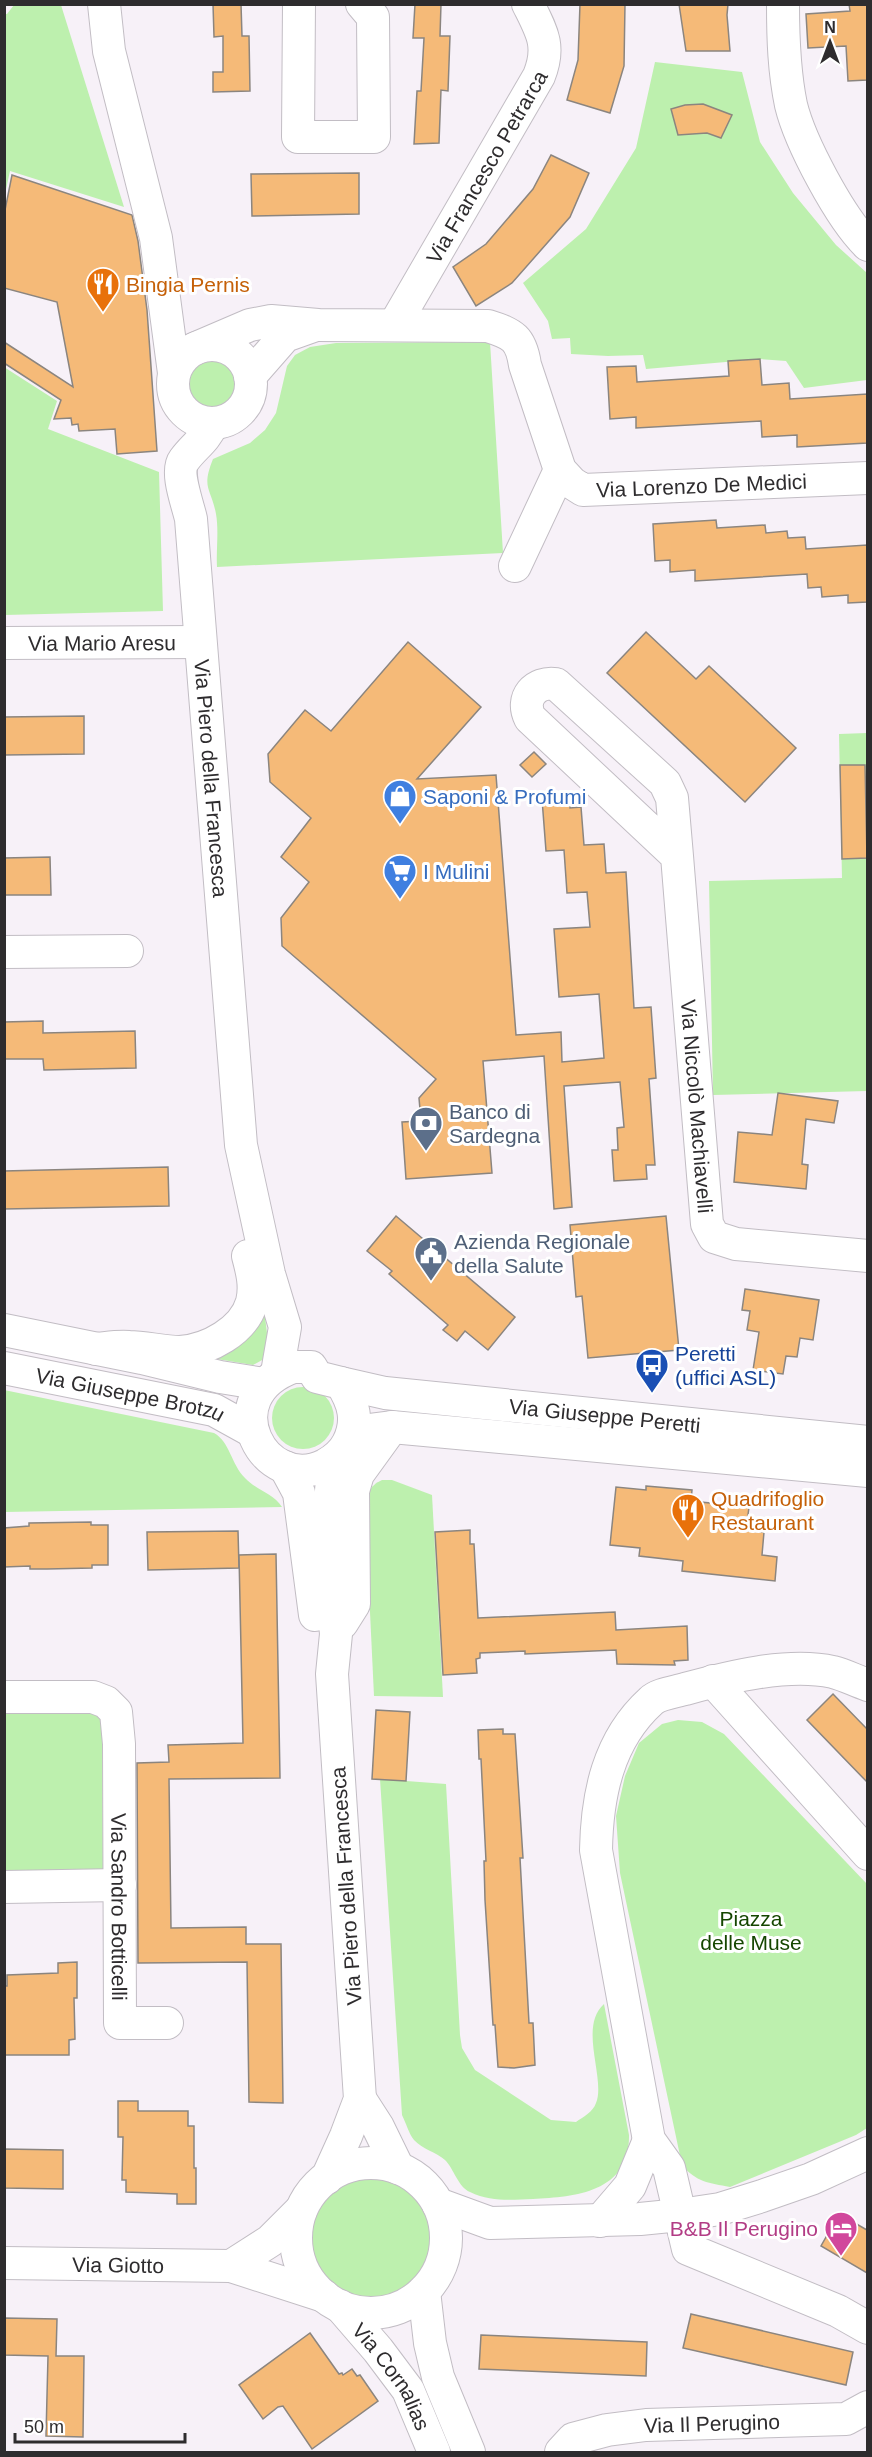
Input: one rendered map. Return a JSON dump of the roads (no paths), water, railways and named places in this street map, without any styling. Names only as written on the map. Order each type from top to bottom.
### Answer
[{"type":"street","points":[[104,4],[109,51],[156,238],[176,388],[189,416],[213,423],[231,418],[245,406],[251,389],[250,376],[245,363],[229,349],[192,337]]},
{"type":"street","points":[[114,4],[174,224],[181,305],[192,337],[176,388]]},
{"type":"street","points":[[299,4],[298,137],[374,137],[373,16],[362,4]]},
{"type":"street","name":"Via Francesco Petrarca","points":[[395,324],[545,62],[546,47],[528,4]]},
{"type":"street","points":[[783,4],[783,54],[792,107],[812,159],[836,203],[867,245]]},
{"type":"street","points":[[192,337],[232,333],[250,325],[271,321],[318,325],[488,326],[510,333],[522,349],[525,365],[560,470],[515,566]]},
{"type":"street","points":[[250,376],[285,336],[318,325]]},
{"type":"street","name":"Via Piero della Francesca","points":[[176,388],[183,460],[182,480],[191,519],[241,1145],[245,1206],[244,1238],[254,1277],[250,1307],[242,1321]]},
{"type":"street","points":[[183,460],[207,436],[213,423]]},
{"type":"street","name":"Via Lorenzo De Medici","points":[[560,470],[572,483],[583,490],[867,478]]},
{"type":"street","name":"Via Mario Aresu","points":[[4,644],[200,642]]},
{"type":"street","name":"Via Niccolò Machiavelli","points":[[677,855],[530,718],[526,705],[528,697],[535,688],[544,684],[556,684],[665,783],[672,798],[677,855],[707,1224],[714,1237],[736,1244],[867,1256]]},
{"type":"street","points":[[4,952],[127,951]]},
{"type":"street","name":"Via Piero della Francesca","points":[[241,1145],[269,1274],[285,1327],[270,1378]]},
{"type":"street","name":"Via Piero della Francesca","points":[[269,1274],[329,1380]]},
{"type":"street","name":"Via Giuseppe Brotzu","points":[[96,1348],[128,1347],[181,1352],[218,1340],[242,1321]]},
{"type":"street","name":"Via Giuseppe Brotzu","points":[[4,1330],[96,1348],[220,1377],[270,1378]]},
{"type":"street","points":[[293,1367],[311,1367],[329,1380],[351,1398],[353,1406],[355,1415],[353,1432],[346,1448],[334,1460],[319,1468],[302,1470],[285,1467],[271,1459],[259,1446],[252,1431],[251,1415],[255,1398],[270,1378],[293,1367]]},
{"type":"street","name":"Via Giuseppe Brotzu","points":[[4,1368],[214,1410],[252,1431]]},
{"type":"street","name":"Via Giuseppe Peretti","points":[[329,1380],[385,1393],[867,1442]]},
{"type":"street","points":[[336,1634],[354,1604],[352,1491],[358,1474],[392,1427]]},
{"type":"street","name":"Via Giuseppe Peretti","points":[[353,1432],[392,1427],[867,1471]]},
{"type":"street","name":"Via Piero della Francesca","points":[[327,2178],[360,2099],[332,1674],[336,1634],[327,1532],[334,1460]]},
{"type":"street","name":"Via Piero della Francesca","points":[[285,1467],[299,1493],[315,1617],[332,1674]]},
{"type":"street","points":[[867,1685],[833,1672],[789,1669],[713,1681],[652,1699],[623,1735],[605,1772],[597,1812],[596,1850],[649,2140],[669,2168],[688,2249],[838,2311],[867,2328]]},
{"type":"street","points":[[713,1681],[867,1854]]},
{"type":"street","name":"Via Sandro Botticelli","points":[[4,1697],[93,1697],[106,1702],[116,1712],[119,1744],[120,2023],[167,2023]]},
{"type":"street","points":[[4,1887],[120,1885]]},
{"type":"street","name":"Via Piero della Francesca","points":[[360,2099],[378,2127],[398,2168]]},
{"type":"street","points":[[600,2221],[630,2186],[649,2140]]},
{"type":"street","points":[[438,2204],[490,2223],[600,2221],[680,2215],[720,2209],[762,2196],[811,2179],[867,2153]]},
{"type":"street","points":[[361,2164],[380,2164],[398,2168],[421,2183],[438,2204],[445,2231],[443,2258],[435,2276],[424,2291],[399,2307],[385,2311],[369,2313],[332,2301],[309,2281],[300,2262],[296,2230],[302,2210],[314,2189],[343,2169],[361,2164]]},
{"type":"street","points":[[231,2266],[270,2241],[302,2210]]},
{"type":"street","points":[[443,2258],[490,2223]]},
{"type":"street","name":"Via Giotto","points":[[4,2263],[231,2266],[332,2301]]},
{"type":"street","name":"Via Cornalias","points":[[424,2291],[430,2343],[438,2377],[469,2452]]},
{"type":"street","name":"Via Cornalias","points":[[332,2301],[378,2350],[408,2390],[434,2452]]},
{"type":"street","name":"Via Il Perugino","points":[[561,2452],[573,2439],[608,2430],[646,2425],[846,2419],[867,2407]]},
{"type":"place","name":"Bingia Pernis","points":[[103,313]]},
{"type":"place","name":"Saponi & Profumi","points":[[400,825]]},
{"type":"place","name":"I Mulini","points":[[400,900]]},
{"type":"place","name":"Banco di Sardegna","points":[[426,1152]]},
{"type":"place","name":"Azienda Regionale della Salute","points":[[431,1282]]},
{"type":"place","name":"Peretti (uffici ASL)","points":[[652,1394]]},
{"type":"place","name":"Quadrifoglio Restaurant","points":[[688,1539]]},
{"type":"place","name":"B&B Il Perugino","points":[[841,2257]]},
{"type":"park label","name":"Piazza delle Muse","points":[[751,1930]]}]
